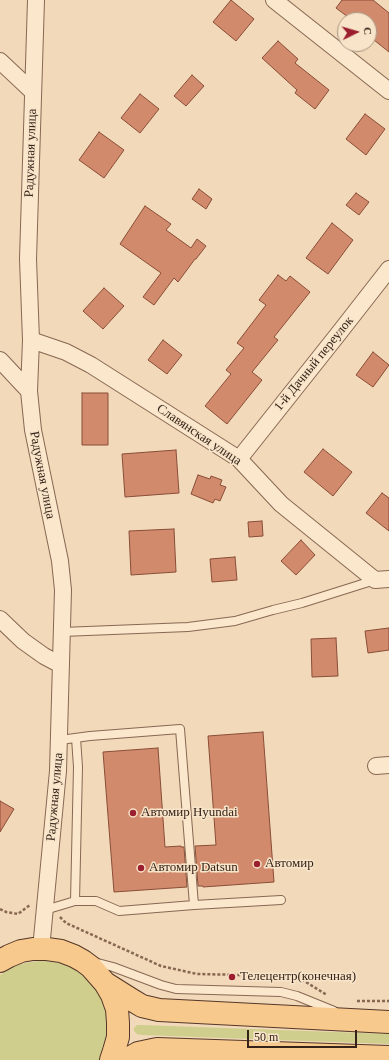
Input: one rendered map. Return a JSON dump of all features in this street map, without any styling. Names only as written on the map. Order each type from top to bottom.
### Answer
[{"type":"main road","points":[[0,961],[21,950],[47,949],[61,951],[83,961],[106,983],[132,1000],[142,1006],[159,1010],[354,1010],[387,1021]]},
{"type":"main road","points":[[106,983],[117,1009],[118,1023],[118,1037],[110,1060]]},
{"type":"main road","points":[[126,1060],[138,1054],[157,1049],[249,1056],[389,1057]]},
{"type":"street","name":"Радужная улица","points":[[21,950],[47,906],[60,740],[63,590],[60,561],[33,430],[29,391],[30,340],[28,259],[36,0]]},
{"type":"street","points":[[274,0],[389,91]]},
{"type":"street","points":[[0,61],[33,92]]},
{"type":"street","name":"1-й Дачный переулок","points":[[239,459],[389,269]]},
{"type":"street","name":"Славянская улица","points":[[30,340],[66,352],[91,365],[239,459],[282,504],[382,580]]},
{"type":"street","points":[[0,360],[29,391]]},
{"type":"street","points":[[0,619],[23,641],[44,656],[61,665]]},
{"type":"lane","points":[[62,632],[188,627],[235,621],[382,580]]},
{"type":"lane","points":[[60,740],[180,729],[194,905]]},
{"type":"lane","points":[[75,901],[78,767],[76,738]]},
{"type":"lane","points":[[47,906],[75,901],[96,901],[119,910],[281,900]]},
{"type":"lane","points":[[74,956],[113,967],[176,989],[281,992],[354,1010]]},
{"type":"path","points":[[0,908],[6,912],[18,914],[33,902],[47,906],[66,923],[161,966],[197,974],[288,976],[301,979],[331,997]]},
{"type":"path","points":[[354,1010],[389,1001]]},
{"type":"shaded area","points":[[39,961],[61,963],[75,969],[92,983],[100,995],[106,1009],[108,1031],[104,1052],[100,1060],[0,1060],[0,975],[18,965]]},
{"type":"shaded area","points":[[137,1025],[389,1034],[389,1044],[142,1035],[137,1034],[134,1031],[134,1028]]},
{"type":"building","points":[[231,0],[254,19],[236,41],[213,22]]},
{"type":"building","points":[[342,0],[373,0],[389,13],[389,52],[377,42],[377,12],[341,12],[336,8]]},
{"type":"building","points":[[278,41],[298,59],[295,63],[329,90],[315,109],[295,93],[297,90],[262,58]]},
{"type":"building","points":[[192,75],[204,86],[186,106],[174,96]]},
{"type":"building","points":[[140,94],[159,109],[140,133],[121,118]]},
{"type":"building","points":[[365,114],[385,129],[366,155],[346,139]]},
{"type":"building","points":[[99,132],[124,150],[104,178],[79,160]]},
{"type":"building","points":[[199,189],[212,199],[206,209],[192,199]]},
{"type":"building","points":[[356,193],[369,202],[359,215],[346,205]]},
{"type":"building","points":[[145,206],[171,224],[166,230],[191,248],[197,239],[206,246],[178,282],[174,278],[154,305],[143,297],[161,273],[120,244]]},
{"type":"building","points":[[332,223],[353,240],[328,274],[306,258]]},
{"type":"building","points":[[278,275],[286,281],[290,276],[310,292],[274,337],[278,340],[252,372],[262,380],[227,424],[205,406],[231,374],[226,370],[244,348],[237,343],[266,305],[259,300]]},
{"type":"building","points":[[104,288],[124,306],[103,329],[83,311]]},
{"type":"building","points":[[163,340],[182,355],[167,374],[148,360]]},
{"type":"building","points":[[373,352],[389,365],[373,387],[356,375]]},
{"type":"building","points":[[82,393],[108,393],[108,445],[82,445]]},
{"type":"building","points":[[323,449],[352,472],[333,496],[304,472]]},
{"type":"building","points":[[176,450],[179,493],[125,497],[122,454]]},
{"type":"building","points":[[198,475],[210,479],[211,476],[222,480],[220,485],[226,487],[220,501],[215,499],[213,503],[191,494]]},
{"type":"building","points":[[382,493],[389,498],[389,531],[366,513]]},
{"type":"building","points":[[262,521],[263,536],[249,537],[248,522]]},
{"type":"building","points":[[174,529],[176,572],[131,575],[129,531]]},
{"type":"building","points":[[301,540],[315,555],[296,575],[281,561]]},
{"type":"building","points":[[235,557],[237,580],[212,582],[210,559]]},
{"type":"building","points":[[389,628],[389,650],[368,653],[365,631]]},
{"type":"building","points":[[336,638],[338,676],[312,677],[311,639]]},
{"type":"building","points":[[263,732],[274,882],[203,887],[198,886],[195,846],[216,845],[208,736]]},
{"type":"building","points":[[158,748],[165,847],[184,847],[187,887],[114,892],[103,752]]},
{"type":"building","points":[[0,801],[14,809],[0,832]]},
{"type":"place","name":"Автомир Hyundai","points":[[133,813]]},
{"type":"place","name":"Автомир","points":[[257,864]]},
{"type":"place","name":"Автомир Datsun","points":[[141,868]]},
{"type":"place","name":"Телецентр(конечная)","points":[[232,977]]}]
